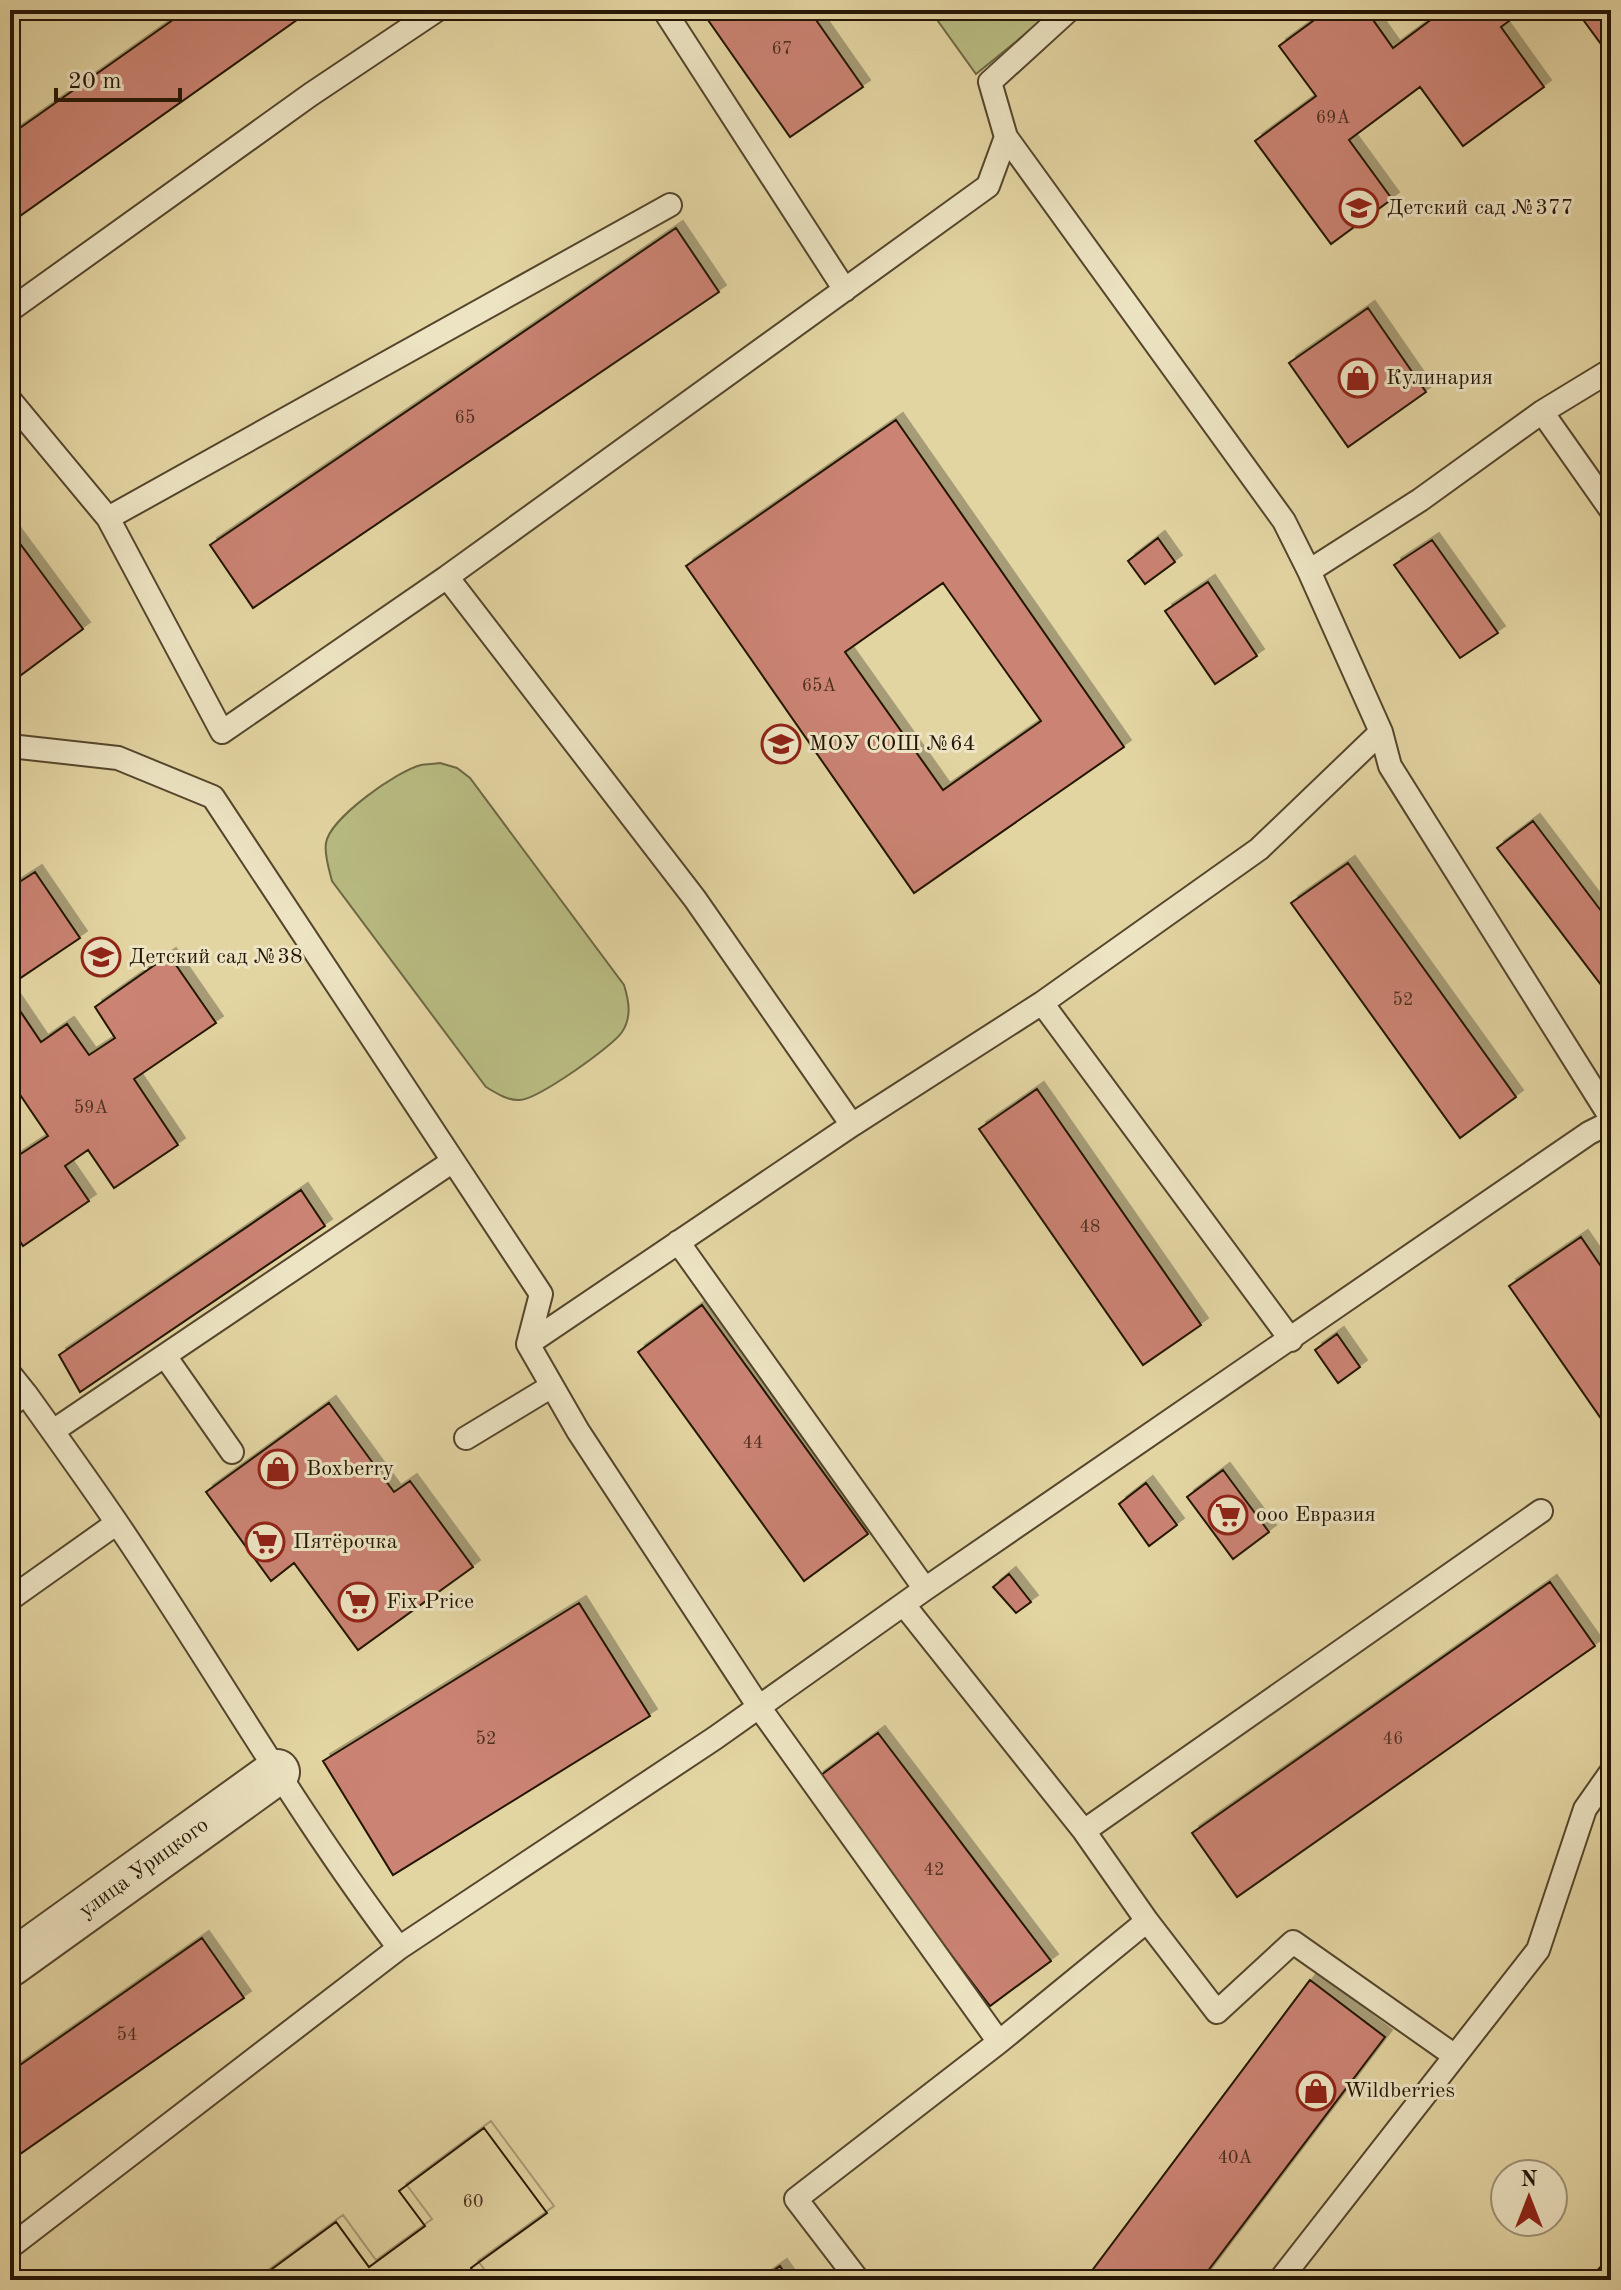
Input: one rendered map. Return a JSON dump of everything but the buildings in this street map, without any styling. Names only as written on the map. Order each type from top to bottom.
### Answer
[{"type":"street","name":"улица Урицкого","points":[[10,1964],[277,1772]]},
{"type":"lane","points":[[10,310],[310,95],[437,10]]},
{"type":"lane","points":[[664,10],[845,290]]},
{"type":"lane","points":[[10,2247],[399,1948],[759,1707],[925,1589],[1611,1120],[1390,766],[1381,732],[1284,521],[1006,137],[990,82],[1069,10]]},
{"type":"lane","points":[[10,400],[108,518],[222,732],[447,577],[988,186],[1006,137]]},
{"type":"lane","points":[[108,518],[670,205]]},
{"type":"lane","points":[[1309,571],[1420,500],[1542,412],[1611,370]]},
{"type":"lane","points":[[1542,412],[1611,510]]},
{"type":"lane","points":[[447,577],[695,899],[852,1125]]},
{"type":"lane","points":[[528,1344],[852,1125],[1042,1003],[1259,849],[1381,732]]},
{"type":"lane","points":[[10,746],[118,758],[213,797],[541,1294],[528,1344],[578,1431],[759,1707],[999,2042]]},
{"type":"lane","points":[[1042,1003],[1291,1340]]},
{"type":"lane","points":[[53,1431],[453,1161]]},
{"type":"lane","points":[[678,1242],[925,1589]]},
{"type":"lane","points":[[165,1356],[232,1452]]},
{"type":"lane","points":[[10,1374],[18,1399],[53,1431],[117,1523],[277,1772],[399,1948]]},
{"type":"lane","points":[[466,1438],[552,1386]]},
{"type":"lane","points":[[1084,1831],[1541,1511]]},
{"type":"lane","points":[[10,1599],[117,1523]]},
{"type":"lane","points":[[904,1605],[1084,1831],[1147,1921],[1217,2012],[1293,1942],[1455,2056]]},
{"type":"lane","points":[[1280,2280],[1538,1950],[1585,1809],[1611,1772]]},
{"type":"lane","points":[[858,2280],[796,2199],[999,2042],[1147,1921]]},
{"type":"green space","points":[[930,10],[1055,10],[976,74]]},
{"type":"green space","points":[[440,763],[457,768],[470,778],[624,985],[627,997],[627,1021],[615,1039],[558,1082],[520,1100],[507,1098],[486,1087],[332,881],[328,867],[326,843],[330,833],[351,809],[410,769]]},
{"type":"place","name":"Детский сад №377","points":[[1359,208]]},
{"type":"place","name":"Кулинария","points":[[1358,378]]},
{"type":"place","name":"МОУ СОШ №64","points":[[781,744]]},
{"type":"place","name":"Детский сад №38","points":[[101,957]]},
{"type":"place","name":"Boxberry","points":[[278,1469]]},
{"type":"place","name":"ооо Евразия","points":[[1228,1515]]},
{"type":"place","name":"Пятёрочка","points":[[265,1542]]},
{"type":"place","name":"Fix Price","points":[[358,1602]]},
{"type":"place","name":"Wildberries","points":[[1316,2091]]}]
